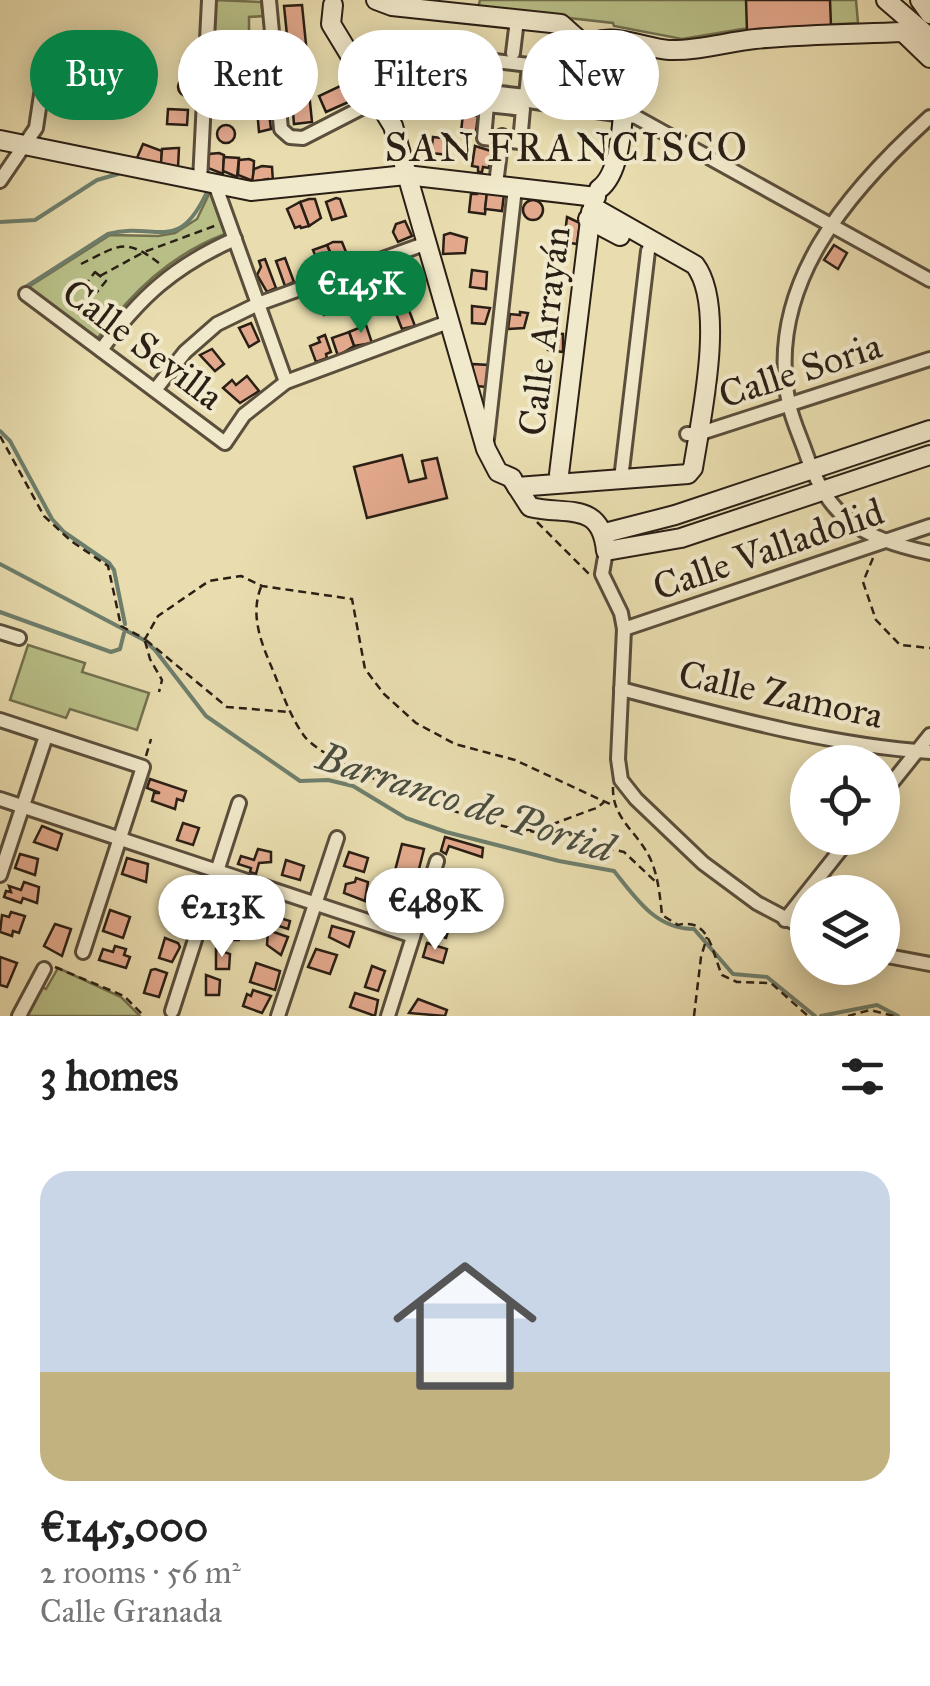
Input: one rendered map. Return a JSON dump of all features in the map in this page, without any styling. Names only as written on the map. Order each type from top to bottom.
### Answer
[{"type":"street","points":[[210,0],[208,183],[229,221],[286,382],[448,322]]},
{"type":"street","points":[[269,0],[281,129],[290,137],[302,138],[338,115]]},
{"type":"street","points":[[376,0],[392,6],[473,7],[516,20],[561,24],[568,30]]},
{"type":"street","points":[[886,0],[917,13],[929,36]]},
{"type":"street","points":[[895,0],[909,12],[915,7],[930,58]]},
{"type":"street","points":[[333,2],[331,24],[338,35]]},
{"type":"street","points":[[659,50],[688,50],[917,13]]},
{"type":"street","points":[[513,54],[516,20]]},
{"type":"street","points":[[930,117],[830,224],[796,292],[786,334],[790,406],[821,491],[877,544],[930,549],[930,528]]},
{"type":"street","points":[[0,181],[27,146],[37,120]]},
{"type":"street","points":[[389,120],[486,450],[498,472],[515,483],[530,507],[586,514],[605,542],[602,574],[621,613],[624,629],[618,759],[622,780],[636,799],[703,863],[757,904],[790,922]]},
{"type":"street","name":"Calle Arrayán","points":[[558,479],[594,203],[608,182],[623,120]]},
{"type":"street","points":[[643,120],[930,280]]},
{"type":"street","points":[[497,176],[501,138]]},
{"type":"street","points":[[0,140],[251,191],[405,170],[497,176],[594,203],[692,277],[700,341],[693,434],[685,468],[515,483]]},
{"type":"street","points":[[405,170],[594,203]]},
{"type":"street","points":[[486,450],[515,188]]},
{"type":"street","points":[[101,350],[130,310],[172,273],[235,239]]},
{"type":"street","points":[[155,390],[185,352],[217,324],[258,304],[427,244]]},
{"type":"street","points":[[622,473],[651,246]]},
{"type":"street","name":"Calle Sevilla","points":[[26,294],[225,443],[244,414],[286,382]]},
{"type":"street","name":"Calle Soria","points":[[693,434],[930,359]]},
{"type":"street","points":[[605,542],[930,430]]},
{"type":"street","points":[[605,542],[680,538],[930,455]]},
{"type":"street","name":"Calle Valladolid","points":[[624,629],[930,528]]},
{"type":"street","points":[[0,632],[20,638]]},
{"type":"street","name":"Calle Zamora","points":[[620,689],[731,718],[923,752]]},
{"type":"street","points":[[0,720],[143,768],[83,952]]},
{"type":"street","points":[[900,777],[923,752],[930,734]]},
{"type":"street","points":[[0,875],[46,736]]},
{"type":"street","points":[[0,799],[413,936]]},
{"type":"street","points":[[172,1011],[239,804]]},
{"type":"street","points":[[278,1016],[337,838]]},
{"type":"street","points":[[786,920],[837,855]]},
{"type":"street","points":[[388,1016],[437,861]]},
{"type":"street","points":[[900,958],[930,964]]},
{"type":"street","points":[[19,1016],[44,969]]},
{"type":"path","points":[[100,276],[144,252],[229,221]]},
{"type":"path","points":[[81,264],[119,245],[132,244],[172,273]]},
{"type":"path","points":[[0,436],[44,516],[71,542],[108,566],[121,626],[145,639],[227,707],[292,713]]},
{"type":"path","points":[[530,507],[540,526],[586,568],[594,581]]},
{"type":"path","points":[[877,544],[874,562],[863,582],[876,620],[900,645],[930,648]]},
{"type":"path","points":[[145,639],[158,616],[209,582],[241,576],[262,586],[352,599],[366,669],[384,694],[416,723],[454,744],[515,760],[612,805],[650,857],[662,914],[678,925],[698,925],[707,935],[722,975],[737,982],[770,982],[808,1016]]},
{"type":"path","points":[[262,586],[256,600],[258,635],[307,740],[346,765],[444,809],[624,852],[658,884]]},
{"type":"path","points":[[145,639],[150,659],[162,680],[159,692]]},
{"type":"path","points":[[143,768],[151,738]]},
{"type":"path","points":[[612,805],[613,775]]},
{"type":"path","points":[[526,830],[598,808],[605,801]]},
{"type":"path","points":[[694,1016],[700,956],[707,935]]},
{"type":"path","points":[[44,969],[58,967],[84,977],[124,996],[144,1016]]},
{"type":"path","points":[[848,1016],[870,1010],[894,1016]]},
{"type":"green space","points":[[215,0],[261,2],[263,16],[249,17],[249,30],[214,30]]},
{"type":"green space","points":[[480,0],[856,0],[858,23],[742,29],[682,39],[659,35],[659,30],[635,30],[613,23],[478,8]]},
{"type":"green space","points":[[210,192],[225,234],[187,253],[154,277],[97,339],[27,288],[110,235],[175,233],[197,219]]},
{"type":"green space","points":[[28,645],[85,663],[82,672],[149,693],[137,730],[70,709],[66,718],[10,700]]},
{"type":"green space","points":[[58,968],[121,997],[140,1016],[26,1016],[41,987],[46,989]]},
{"type":"building","points":[[746,0],[830,0],[831,26],[747,31]]},
{"type":"building","points":[[302,5],[305,30],[286,30],[284,6]]},
{"type":"building","points":[[338,87],[338,107],[326,112],[319,96]]},
{"type":"building","points":[[168,109],[178,110],[178,120],[187,120],[187,125],[167,124]]},
{"type":"building","points":[[258,120],[270,120],[271,129],[259,132]]},
{"type":"building","points":[[462,120],[477,120],[472,134],[461,132]]},
{"type":"building","points":[[226,125],[235,134],[226,143],[217,134]]},
{"type":"building","points":[[433,137],[451,139],[449,155],[431,153]]},
{"type":"building","points":[[143,144],[162,151],[161,164],[137,158]]},
{"type":"building","points":[[475,146],[491,151],[489,168],[483,167],[482,172],[472,166]]},
{"type":"building","points":[[179,148],[178,167],[161,163],[162,149]]},
{"type":"building","points":[[209,154],[224,155],[223,174],[208,168]]},
{"type":"building","points":[[224,157],[239,158],[237,177],[223,171]]},
{"type":"building","points":[[239,160],[254,161],[253,181],[238,175]]},
{"type":"building","points":[[272,167],[273,182],[252,182],[254,169]]},
{"type":"building","points":[[487,192],[485,214],[469,212],[471,194]]},
{"type":"building","points":[[487,192],[504,194],[502,211],[485,209]]},
{"type":"building","points":[[315,199],[321,218],[309,226],[300,202]]},
{"type":"building","points":[[340,199],[346,216],[332,220],[326,202]]},
{"type":"building","points":[[533,200],[543,210],[533,220],[523,210]]},
{"type":"building","points":[[300,202],[309,226],[295,228],[287,209]]},
{"type":"building","points":[[567,217],[580,223],[577,244],[564,242]]},
{"type":"building","points":[[405,221],[412,236],[398,242],[393,232],[396,224]]},
{"type":"building","points":[[444,235],[467,238],[465,253],[443,254]]},
{"type":"building","points":[[342,242],[350,262],[335,264],[327,245]]},
{"type":"building","points":[[327,245],[335,264],[322,272],[313,250]]},
{"type":"building","points":[[834,245],[847,253],[838,269],[824,260]]},
{"type":"building","points":[[285,258],[294,282],[285,286],[276,261]]},
{"type":"building","points":[[265,259],[276,288],[267,292],[257,275],[259,261]]},
{"type":"building","points":[[472,270],[487,272],[486,289],[470,287]]},
{"type":"building","points":[[393,271],[399,288],[382,292],[377,277]]},
{"type":"building","points":[[377,277],[382,292],[366,300],[360,283]]},
{"type":"building","points":[[329,292],[336,311],[324,315],[317,298]]},
{"type":"building","points":[[407,305],[415,326],[402,329],[395,311]]},
{"type":"building","points":[[472,306],[490,308],[485,324],[472,323]]},
{"type":"building","points":[[528,313],[524,328],[508,329],[510,314]]},
{"type":"building","points":[[251,323],[259,341],[249,347],[239,328]]},
{"type":"building","points":[[366,325],[372,343],[354,346],[349,332]]},
{"type":"building","points":[[349,332],[354,346],[338,356],[332,338]]},
{"type":"building","points":[[550,333],[563,334],[563,352],[548,350]]},
{"type":"building","points":[[325,335],[331,352],[316,362],[310,346]]},
{"type":"building","points":[[212,349],[224,364],[215,371],[200,355]]},
{"type":"building","points":[[472,364],[489,365],[487,387],[476,386]]},
{"type":"building","points":[[247,376],[259,391],[240,403],[223,388],[232,380],[236,385]]},
{"type":"building","points":[[402,455],[409,482],[426,478],[422,461],[437,458],[447,498],[367,518],[354,467]]},
{"type":"building","points":[[150,779],[186,791],[183,801],[177,799],[175,809],[152,801],[154,793],[160,793],[147,788]]},
{"type":"building","points":[[183,823],[199,828],[193,845],[177,840]]},
{"type":"building","points":[[42,826],[62,834],[57,850],[34,842]]},
{"type":"building","points":[[445,837],[483,848],[482,857],[449,846],[446,854],[441,851]]},
{"type":"building","points":[[402,844],[424,849],[414,889],[392,882]]},
{"type":"building","points":[[258,849],[271,852],[271,862],[259,863],[256,874],[238,864],[241,856],[254,860]]},
{"type":"building","points":[[349,852],[368,858],[364,872],[344,866]]},
{"type":"building","points":[[20,854],[38,859],[35,875],[15,868]]},
{"type":"building","points":[[127,858],[148,864],[146,882],[122,874]]},
{"type":"building","points":[[286,860],[304,866],[300,880],[282,875]]},
{"type":"building","points":[[356,878],[368,882],[365,901],[344,893],[346,884]]},
{"type":"building","points":[[443,878],[463,881],[462,902],[456,900],[455,905],[442,899]]},
{"type":"building","points":[[24,882],[39,887],[37,903],[4,897],[6,891],[11,892],[9,886],[21,890]]},
{"type":"building","points":[[224,886],[242,892],[240,910],[220,903]]},
{"type":"building","points":[[392,895],[413,902],[408,917],[387,910]]},
{"type":"building","points":[[267,907],[275,910],[273,916],[290,921],[288,929],[260,920]]},
{"type":"building","points":[[110,910],[130,917],[123,938],[103,931]]},
{"type":"building","points":[[11,912],[25,916],[19,933],[13,931],[12,936],[0,932],[2,915],[9,917]]},
{"type":"building","points":[[432,912],[452,919],[446,938],[426,931]]},
{"type":"building","points":[[217,917],[243,925],[239,940],[225,940],[226,926],[215,923]]},
{"type":"building","points":[[55,924],[71,929],[62,956],[44,946]]},
{"type":"building","points":[[332,926],[354,932],[349,947],[329,937]]},
{"type":"building","points":[[268,930],[288,937],[281,955],[267,945]]},
{"type":"building","points":[[165,938],[180,947],[172,962],[159,958]]},
{"type":"building","points":[[427,943],[447,949],[443,963],[423,957]]},
{"type":"building","points":[[115,946],[126,949],[124,955],[130,957],[126,968],[99,960],[103,949],[113,952]]},
{"type":"building","points":[[216,949],[230,954],[229,969],[216,969]]},
{"type":"building","points":[[316,949],[337,955],[330,974],[308,967]]},
{"type":"building","points":[[0,957],[17,963],[7,987],[0,985]]},
{"type":"building","points":[[256,963],[280,971],[275,990],[250,982]]},
{"type":"building","points":[[372,966],[385,971],[378,991],[365,987]]},
{"type":"building","points":[[151,970],[167,973],[159,997],[144,993]]},
{"type":"building","points":[[206,975],[220,980],[219,995],[206,995]]},
{"type":"building","points":[[253,990],[271,996],[262,1013],[243,1006]]},
{"type":"building","points":[[355,993],[378,1000],[375,1016],[350,1007]]},
{"type":"building","points":[[418,999],[447,1010],[445,1016],[409,1013]]},
{"type":"waterway","points":[[0,222],[35,220],[97,180],[118,174]]},
{"type":"waterway","points":[[24,288],[108,234],[175,230],[195,213],[206,194]]},
{"type":"waterway","points":[[0,431],[10,441],[52,519],[114,570],[125,624]]},
{"type":"waterway","name":"Barranco de Portid","points":[[0,564],[144,640],[206,716],[300,781],[328,780],[353,786],[406,818],[446,832],[614,871],[657,918],[680,928],[694,929],[733,974],[767,977],[815,1016]]},
{"type":"waterway","points":[[0,612],[111,652],[120,649],[124,633]]},
{"type":"waterway","name":"Barranco de Portid","points":[[821,1016],[877,1005],[898,1016]]},
{"type":"district","name":"SAN FRANCISCO","points":[[567,147]]}]
